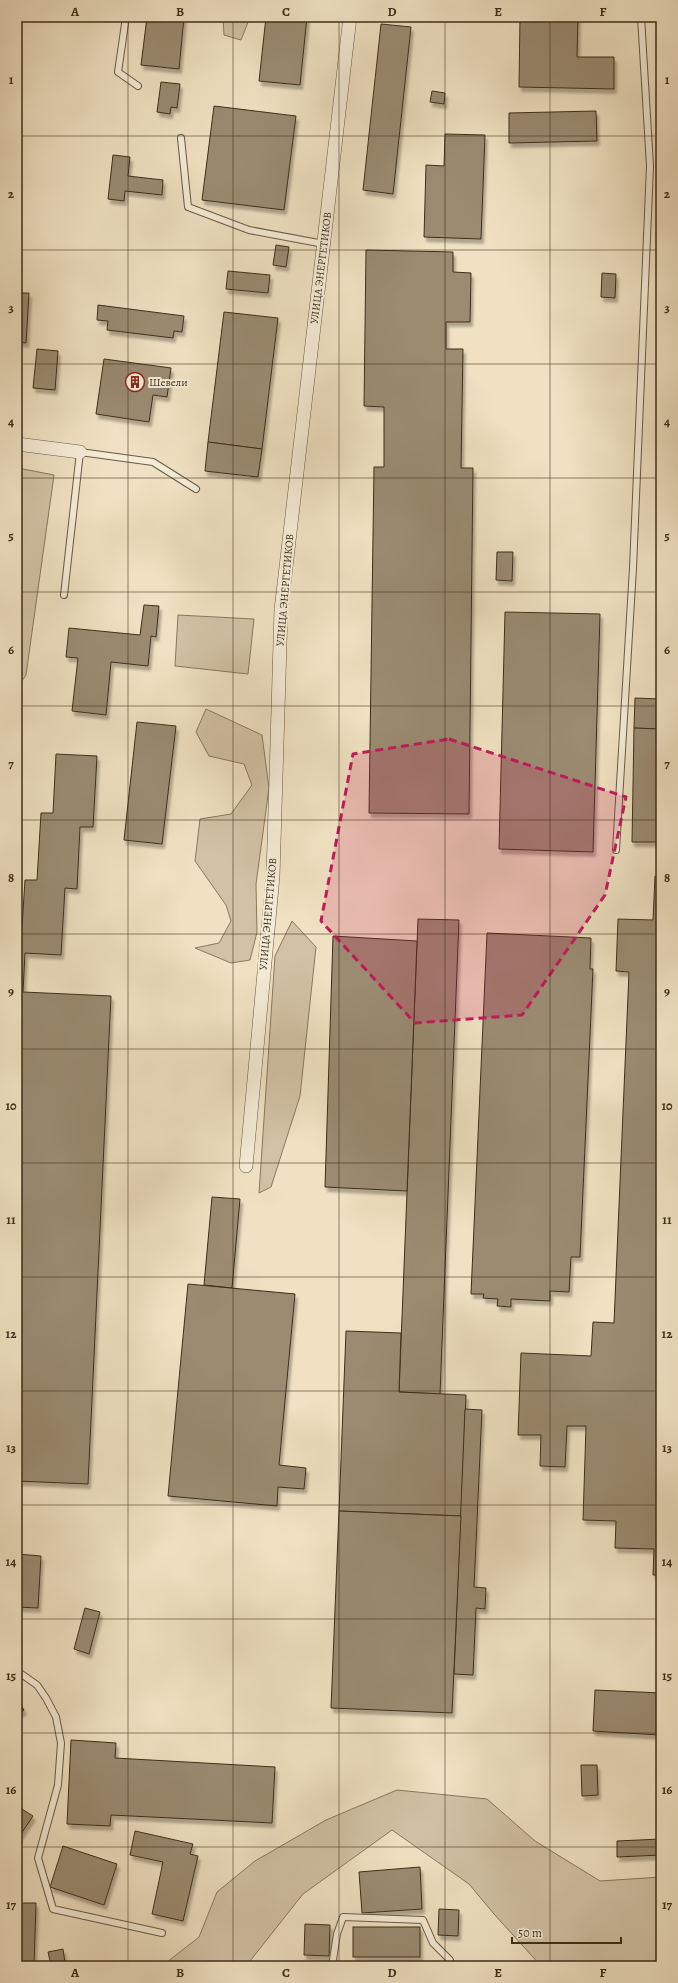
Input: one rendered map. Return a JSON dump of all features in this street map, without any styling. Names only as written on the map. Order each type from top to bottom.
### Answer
[{"type":"street","name":"УЛИЦА ЭНЕРГЕТИКОВ","points":[[246,1166],[272,876],[281,610],[350,17]]},
{"type":"street","points":[[17,444],[80,452]]},
{"type":"lane","points":[[126,17],[118,72],[138,86]]},
{"type":"lane","points":[[616,850],[633,568],[650,166],[641,17]]},
{"type":"lane","points":[[181,138],[188,207],[249,230],[324,244]]},
{"type":"lane","points":[[64,595],[80,452],[153,462],[196,489]]},
{"type":"lane","points":[[17,1671],[37,1685],[46,1698],[56,1717],[61,1743],[58,1785],[38,1858],[53,1909],[162,1933]]},
{"type":"lane","points":[[332,1966],[337,1934],[343,1918],[423,1920],[433,1943],[450,1960],[448,1966]]},
{"type":"highlighted area","points":[[449,739],[626,797],[605,895],[522,1015],[415,1023],[321,921],[353,754]]},
{"type":"shaded area","points":[[223,17],[250,17],[241,40],[224,35]]},
{"type":"shaded area","points":[[23,469],[54,475],[26,675],[17,688],[17,471]]},
{"type":"shaded area","points":[[178,615],[254,619],[248,674],[175,666]]},
{"type":"shaded area","points":[[206,709],[262,735],[269,788],[256,884],[257,932],[250,960],[231,963],[195,948],[219,943],[231,921],[226,905],[195,861],[200,819],[231,814],[252,785],[244,764],[209,756],[196,732]]},
{"type":"shaded area","points":[[292,921],[316,947],[300,1096],[271,1187],[259,1193],[275,956]]},
{"type":"shaded area","points":[[397,1790],[487,1799],[535,1841],[600,1881],[661,1877],[661,1966],[541,1966],[469,1884],[392,1830],[303,1894],[250,1961],[249,1966],[162,1966],[199,1937],[217,1892],[255,1861],[326,1820]]},
{"type":"building","points":[[147,17],[184,17],[179,69],[141,65]]},
{"type":"building","points":[[266,17],[307,17],[300,85],[259,81]]},
{"type":"building","points":[[520,17],[578,17],[577,57],[614,57],[614,89],[519,87]]},
{"type":"building","points":[[381,24],[411,27],[393,194],[363,190]]},
{"type":"building","points":[[161,82],[180,84],[177,108],[171,107],[170,114],[157,112]]},
{"type":"building","points":[[432,91],[445,93],[444,104],[430,102]]},
{"type":"building","points":[[214,106],[296,116],[284,210],[202,200]]},
{"type":"building","points":[[596,111],[597,141],[509,143],[509,113]]},
{"type":"building","points":[[445,134],[485,135],[481,239],[424,237],[426,165],[444,166]]},
{"type":"building","points":[[113,155],[130,157],[128,176],[163,180],[162,195],[125,191],[124,201],[108,199]]},
{"type":"building","points":[[276,245],[289,247],[286,267],[273,265]]},
{"type":"building","points":[[366,250],[453,252],[453,272],[471,273],[470,322],[446,322],[446,349],[463,349],[461,468],[473,468],[469,814],[369,813],[374,467],[384,467],[384,407],[364,406]]},
{"type":"building","points":[[228,271],[270,275],[268,293],[226,289]]},
{"type":"building","points":[[602,273],[616,274],[615,298],[601,297]]},
{"type":"building","points":[[17,293],[29,293],[26,343],[17,342]]},
{"type":"building","points":[[98,305],[184,316],[182,332],[174,331],[173,338],[107,330],[108,321],[97,320]]},
{"type":"building","points":[[224,312],[278,318],[262,449],[208,442]]},
{"type":"building","points":[[37,349],[58,351],[55,390],[33,388]]},
{"type":"building","name":"Шевели","points":[[104,359],[171,368],[167,397],[153,395],[149,422],[96,414]]},
{"type":"building","points":[[208,442],[262,449],[258,477],[205,471]]},
{"type":"building","points":[[497,552],[513,552],[512,581],[496,580]]},
{"type":"building","points":[[144,605],[159,606],[156,637],[151,636],[148,666],[111,662],[106,715],[72,711],[78,658],[66,657],[69,628],[140,635]]},
{"type":"building","points":[[505,612],[600,614],[593,852],[499,849]]},
{"type":"building","points":[[635,698],[661,699],[661,729],[634,728]]},
{"type":"building","points":[[137,722],[176,726],[162,844],[124,840]]},
{"type":"building","points":[[634,728],[661,729],[659,789],[661,789],[661,842],[632,842]]},
{"type":"building","points":[[56,754],[97,756],[93,827],[80,827],[77,889],[65,888],[61,955],[25,953],[23,992],[111,996],[88,1484],[17,1481],[18,926],[22,927],[25,880],[37,880],[41,813],[53,813]]},
{"type":"building","points":[[660,762],[661,789],[659,789]]},
{"type":"building","points":[[655,876],[661,876],[661,1575],[653,1575],[654,1549],[615,1548],[616,1521],[583,1520],[586,1426],[567,1426],[565,1467],[540,1466],[541,1435],[518,1435],[521,1353],[591,1356],[593,1322],[614,1323],[629,972],[616,971],[618,919],[653,920]]},
{"type":"building","points":[[418,919],[459,920],[440,1394],[399,1392]]},
{"type":"building","points":[[487,933],[591,938],[590,969],[593,969],[580,1257],[571,1257],[569,1292],[550,1291],[550,1301],[511,1299],[511,1307],[497,1306],[498,1299],[483,1298],[484,1294],[471,1294]]},
{"type":"building","points":[[333,936],[417,941],[407,1191],[325,1187]]},
{"type":"building","points":[[212,1197],[240,1199],[232,1288],[204,1285]]},
{"type":"building","points":[[188,1284],[295,1294],[279,1465],[306,1468],[304,1489],[278,1487],[277,1506],[168,1496]]},
{"type":"building","points":[[346,1331],[401,1333],[399,1392],[466,1395],[461,1516],[339,1511]]},
{"type":"building","points":[[465,1409],[482,1410],[474,1587],[486,1588],[485,1609],[476,1608],[473,1675],[454,1674]]},
{"type":"building","points":[[339,1511],[461,1516],[452,1713],[331,1708]]},
{"type":"building","points":[[17,1554],[41,1556],[38,1608],[17,1607]]},
{"type":"building","points":[[85,1608],[100,1612],[89,1654],[74,1649]]},
{"type":"building","points":[[595,1690],[661,1693],[659,1735],[593,1731]]},
{"type":"building","points":[[17,1699],[24,1710],[17,1715]]},
{"type":"building","points":[[71,1740],[116,1743],[115,1758],[275,1767],[272,1823],[111,1815],[110,1826],[67,1824]]},
{"type":"building","points":[[581,1765],[597,1765],[598,1795],[582,1796]]},
{"type":"building","points":[[17,1806],[33,1816],[19,1837],[17,1836]]},
{"type":"building","points":[[135,1831],[193,1844],[190,1854],[198,1856],[183,1921],[152,1914],[163,1862],[130,1855]]},
{"type":"building","points":[[661,1839],[661,1855],[617,1857],[617,1841]]},
{"type":"building","points":[[63,1846],[117,1864],[104,1905],[50,1887]]},
{"type":"building","points":[[420,1867],[422,1909],[362,1913],[359,1872]]},
{"type":"building","points":[[17,1903],[36,1903],[34,1966],[17,1966]]},
{"type":"building","points":[[439,1909],[459,1910],[458,1936],[438,1935]]},
{"type":"building","points":[[305,1924],[330,1925],[329,1956],[304,1955]]},
{"type":"building","points":[[353,1927],[420,1927],[420,1957],[353,1957]]},
{"type":"building","points":[[63,1949],[65,1963],[51,1965],[48,1952]]},
{"type":"building","points":[[356,1963],[437,1963],[437,1966],[356,1966]]},
{"type":"place","name":"Шевели","points":[[135,382]]}]
